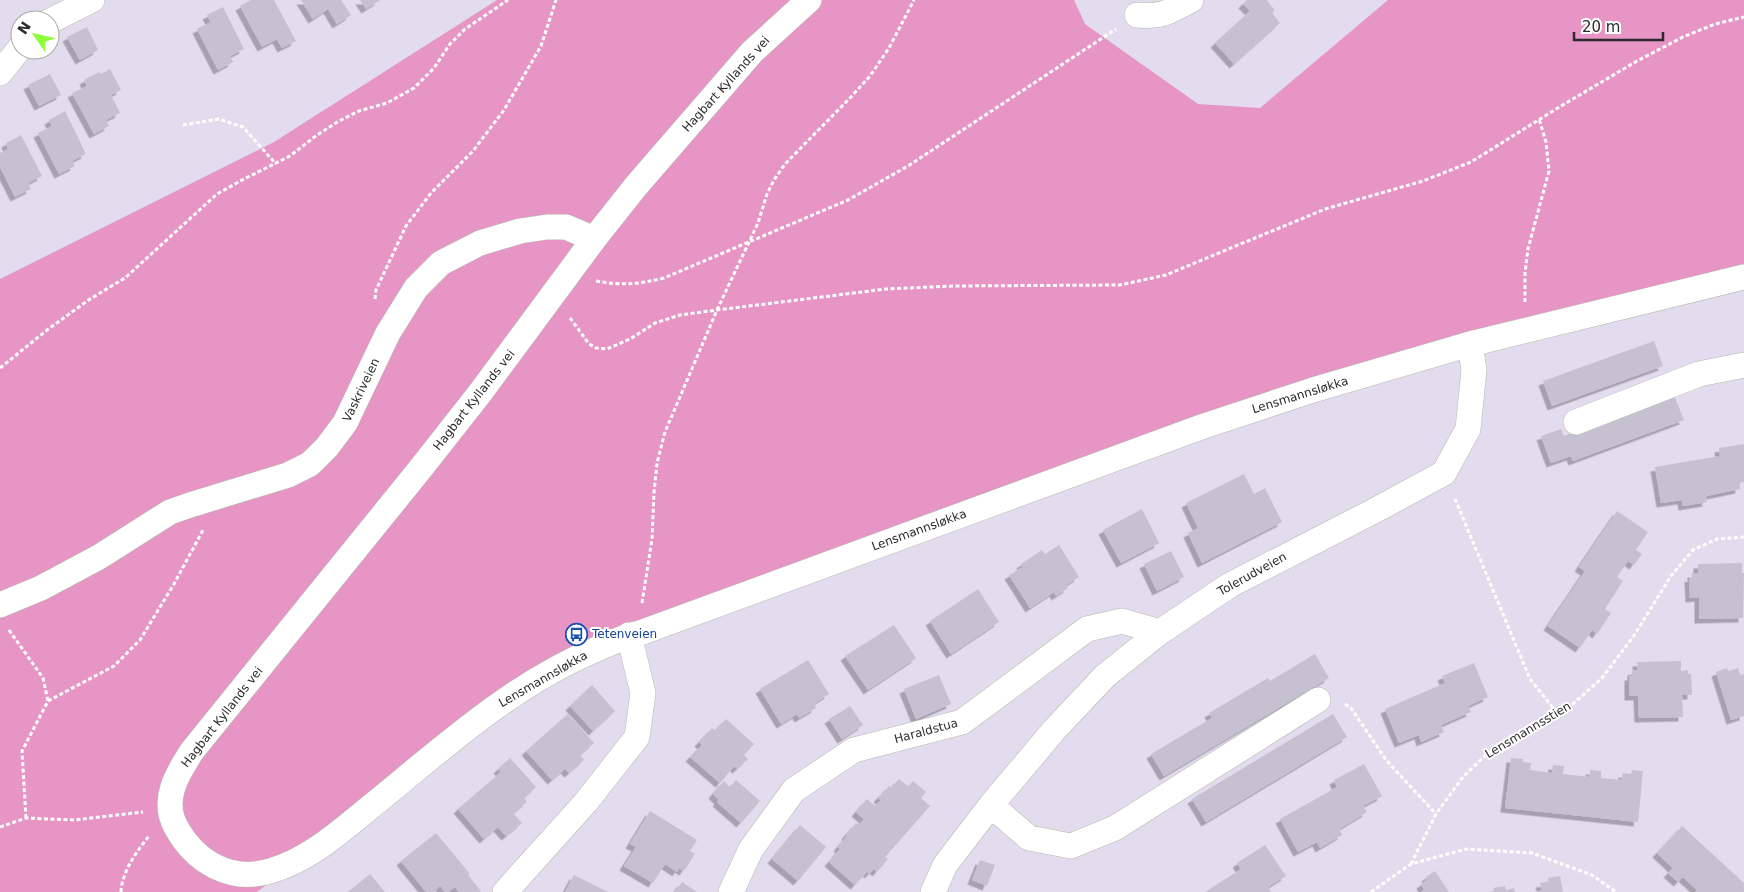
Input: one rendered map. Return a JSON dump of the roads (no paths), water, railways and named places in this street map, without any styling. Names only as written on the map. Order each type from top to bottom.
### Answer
[{"type":"street","points":[[60,16],[92,0]]},
{"type":"street","name":"Hagbart Kyllands vei","points":[[171,813],[170,794],[178,772],[192,751],[480,393],[594,239],[636,186],[752,52],[809,0]]},
{"type":"street","points":[[1137,15],[1164,15],[1192,0]]},
{"type":"street","points":[[0,73],[10,60]]},
{"type":"street","name":"Vaskriveien","points":[[3,615],[41,588],[99,557],[170,512],[288,475],[310,464],[327,447],[345,423],[388,333],[416,288],[441,263],[480,244],[520,231],[547,227],[566,227],[594,239]]},
{"type":"street","name":"Lensmannsløkka","points":[[171,813],[182,838],[207,862],[231,874],[246,875],[269,872],[288,865],[325,843],[496,707],[528,685],[574,659],[635,634],[1204,426],[1313,390],[1470,344],[1744,277]]},
{"type":"street","name":"Tolerudveien","points":[[933,892],[945,865],[991,805],[1055,729],[1105,676],[1160,632],[1230,585],[1444,473],[1468,429],[1474,370],[1470,344]]},
{"type":"street","points":[[1576,422],[1699,374],[1744,365]]},
{"type":"street","name":"Haraldstua","points":[[731,892],[751,849],[794,790],[854,750],[962,722],[1088,630],[1122,621],[1160,632]]},
{"type":"street","points":[[504,892],[586,802],[636,737],[643,693],[635,634]]},
{"type":"street","points":[[991,805],[1029,838],[1071,846],[1115,828],[1318,700]]},
{"type":"place","name":"Tetenveien","points":[[576,634]]}]
